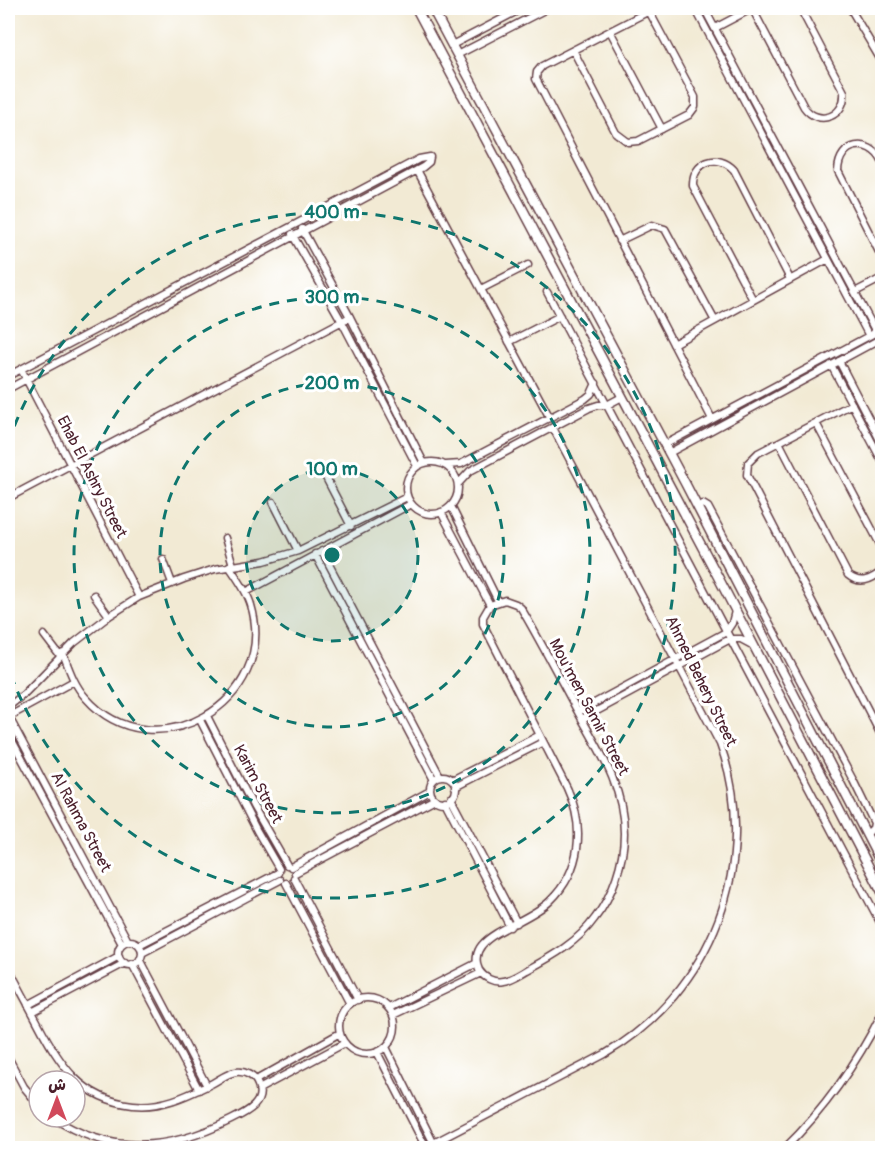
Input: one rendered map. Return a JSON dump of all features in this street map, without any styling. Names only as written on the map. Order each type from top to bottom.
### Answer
[{"type":"street","points":[[416,8],[736,610],[882,892]]},
{"type":"street","points":[[432,8],[697,507],[882,865]]},
{"type":"street","points":[[452,45],[523,8]]},
{"type":"street","points":[[457,55],[548,8]]},
{"type":"street","points":[[666,449],[712,419],[879,331],[796,189],[744,91],[695,8]]},
{"type":"street","points":[[704,8],[744,91]]},
{"type":"street","points":[[715,28],[752,8],[804,107],[812,116],[830,117],[840,110],[844,92],[801,8]]},
{"type":"street","points":[[850,8],[882,62]]},
{"type":"street","points":[[573,50],[619,137],[628,142],[638,141],[689,115],[695,102],[693,93],[652,9],[542,66],[537,72],[536,83],[712,419]]},
{"type":"street","points":[[610,31],[662,129]]},
{"type":"street","points":[[876,52],[882,47]]},
{"type":"street","points":[[882,161],[873,149],[859,145],[846,151],[841,157],[838,171],[882,258]]},
{"type":"street","points":[[8,376],[419,159],[430,157],[429,162],[417,170],[8,389]]},
{"type":"street","points":[[498,166],[511,159]]},
{"type":"street","points":[[753,300],[693,186],[694,174],[707,162],[719,160],[734,170],[790,279]]},
{"type":"street","points":[[417,170],[550,418]]},
{"type":"street","points":[[796,189],[828,259],[869,336]]},
{"type":"street","points":[[298,223],[350,317],[420,464]]},
{"type":"street","points":[[619,241],[652,225],[665,229],[715,321]]},
{"type":"street","points":[[289,228],[420,464]]},
{"type":"street","points":[[673,344],[828,259]]},
{"type":"street","points":[[481,289],[528,265]]},
{"type":"street","points":[[855,292],[882,278]]},
{"type":"street","points":[[547,292],[882,926]]},
{"type":"street","points":[[509,342],[560,316]]},
{"type":"street","points":[[8,498],[350,317]]},
{"type":"street","points":[[666,449],[882,338]]},
{"type":"street","points":[[597,352],[611,345]]},
{"type":"street","points":[[839,361],[882,444]]},
{"type":"street","points":[[831,365],[882,461]]},
{"type":"street","name":"Ehab El Ashry Street","points":[[21,369],[139,597]]},
{"type":"street","points":[[446,465],[454,473],[458,484],[457,496],[451,506],[441,512],[425,513],[411,504],[406,490],[408,477],[420,464],[435,462],[446,465],[461,464],[588,397],[596,383]]},
{"type":"street","points":[[458,484],[470,471],[593,406],[607,405],[622,397]]},
{"type":"street","points":[[852,404],[752,457],[748,463],[747,476],[882,737]]},
{"type":"street","points":[[816,423],[882,548]]},
{"type":"street","name":"Ahmed Behery Street","points":[[425,1148],[435,1146],[629,1040],[651,1021],[681,990],[702,956],[717,925],[732,868],[735,839],[734,810],[724,754],[680,666],[553,428]]},
{"type":"street","points":[[779,442],[848,575],[863,581],[882,571]]},
{"type":"street","points":[[322,472],[351,526]]},
{"type":"street","points":[[10,706],[61,655],[109,616],[139,597],[172,583],[231,565],[264,561],[298,551],[407,497]]},
{"type":"street","points":[[273,502],[298,551]]},
{"type":"street","points":[[246,592],[411,504]]},
{"type":"street","points":[[697,507],[703,504],[708,507],[853,780],[874,823],[873,828],[867,834]]},
{"type":"street","points":[[393,1016],[481,973],[476,956],[482,944],[550,902],[568,878],[578,845],[578,820],[573,800],[485,631],[483,617],[490,605],[498,601],[451,506]]},
{"type":"street","points":[[441,512],[490,605]]},
{"type":"street","points":[[44,635],[61,655],[74,681],[95,707],[114,719],[134,727],[168,729],[200,720],[218,709],[236,690],[253,655],[255,623],[246,592],[231,565],[225,538]]},
{"type":"street","points":[[322,551],[437,778]]},
{"type":"street","points":[[315,554],[437,778]]},
{"type":"street","points":[[163,559],[172,583]]},
{"type":"street","points":[[717,575],[729,568]]},
{"type":"street","points":[[94,594],[109,616]]},
{"type":"street","name":"Mou'men Samir Street","points":[[481,973],[491,980],[505,981],[560,951],[584,932],[596,918],[610,892],[622,853],[624,834],[622,807],[615,781],[582,719],[520,608],[511,602],[498,601]]},
{"type":"street","points":[[582,719],[680,666],[728,635],[736,610]]},
{"type":"street","points":[[578,712],[676,659],[728,635],[755,647]]},
{"type":"street","points":[[8,717],[74,681]]},
{"type":"street","points":[[8,697],[10,706]]},
{"type":"street","name":"Karim Street","points":[[207,716],[358,999]]},
{"type":"street","name":"Al Rahma Street","points":[[8,717],[125,943]]},
{"type":"street","name":"Karim Street","points":[[200,720],[350,1004]]},
{"type":"street","name":"Al Rahma Street","points":[[8,733],[125,943]]},
{"type":"street","points":[[510,927],[448,799],[454,784],[542,738]]},
{"type":"street","points":[[220,761],[228,757]]},
{"type":"street","points":[[32,1012],[129,964],[281,876],[289,866],[430,791],[437,778],[445,776],[454,784]]},
{"type":"street","points":[[825,782],[837,776]]},
{"type":"street","points":[[430,791],[435,799]]},
{"type":"street","points":[[200,1090],[129,964],[119,957],[118,950],[125,943],[139,945],[281,876],[294,876],[435,799],[448,799]]},
{"type":"street","points":[[448,799],[517,923]]},
{"type":"street","points":[[139,945],[141,956],[207,1086]]},
{"type":"street","points":[[28,1005],[119,957]]},
{"type":"street","points":[[389,1008],[477,963]]},
{"type":"street","points":[[8,967],[62,1065],[79,1083],[100,1096],[123,1103],[147,1106],[174,1101],[236,1072],[244,1072],[256,1080],[259,1089],[258,1101],[250,1110],[199,1134],[168,1145],[152,1148],[127,1148],[103,1144],[69,1129]]},
{"type":"street","points":[[358,999],[375,999],[389,1008],[393,1016],[394,1033],[386,1047],[377,1052],[363,1054],[350,1048],[340,1034],[340,1017],[350,1004],[358,999]]},
{"type":"street","points":[[785,1149],[833,1093],[854,1064],[882,1013]]},
{"type":"street","points":[[256,1080],[340,1034]]},
{"type":"street","points":[[259,1089],[345,1043]]},
{"type":"street","points":[[386,1047],[435,1146]]},
{"type":"street","points":[[377,1052],[425,1148]]},
{"type":"street","points":[[8,1057],[27,1091]]}]
